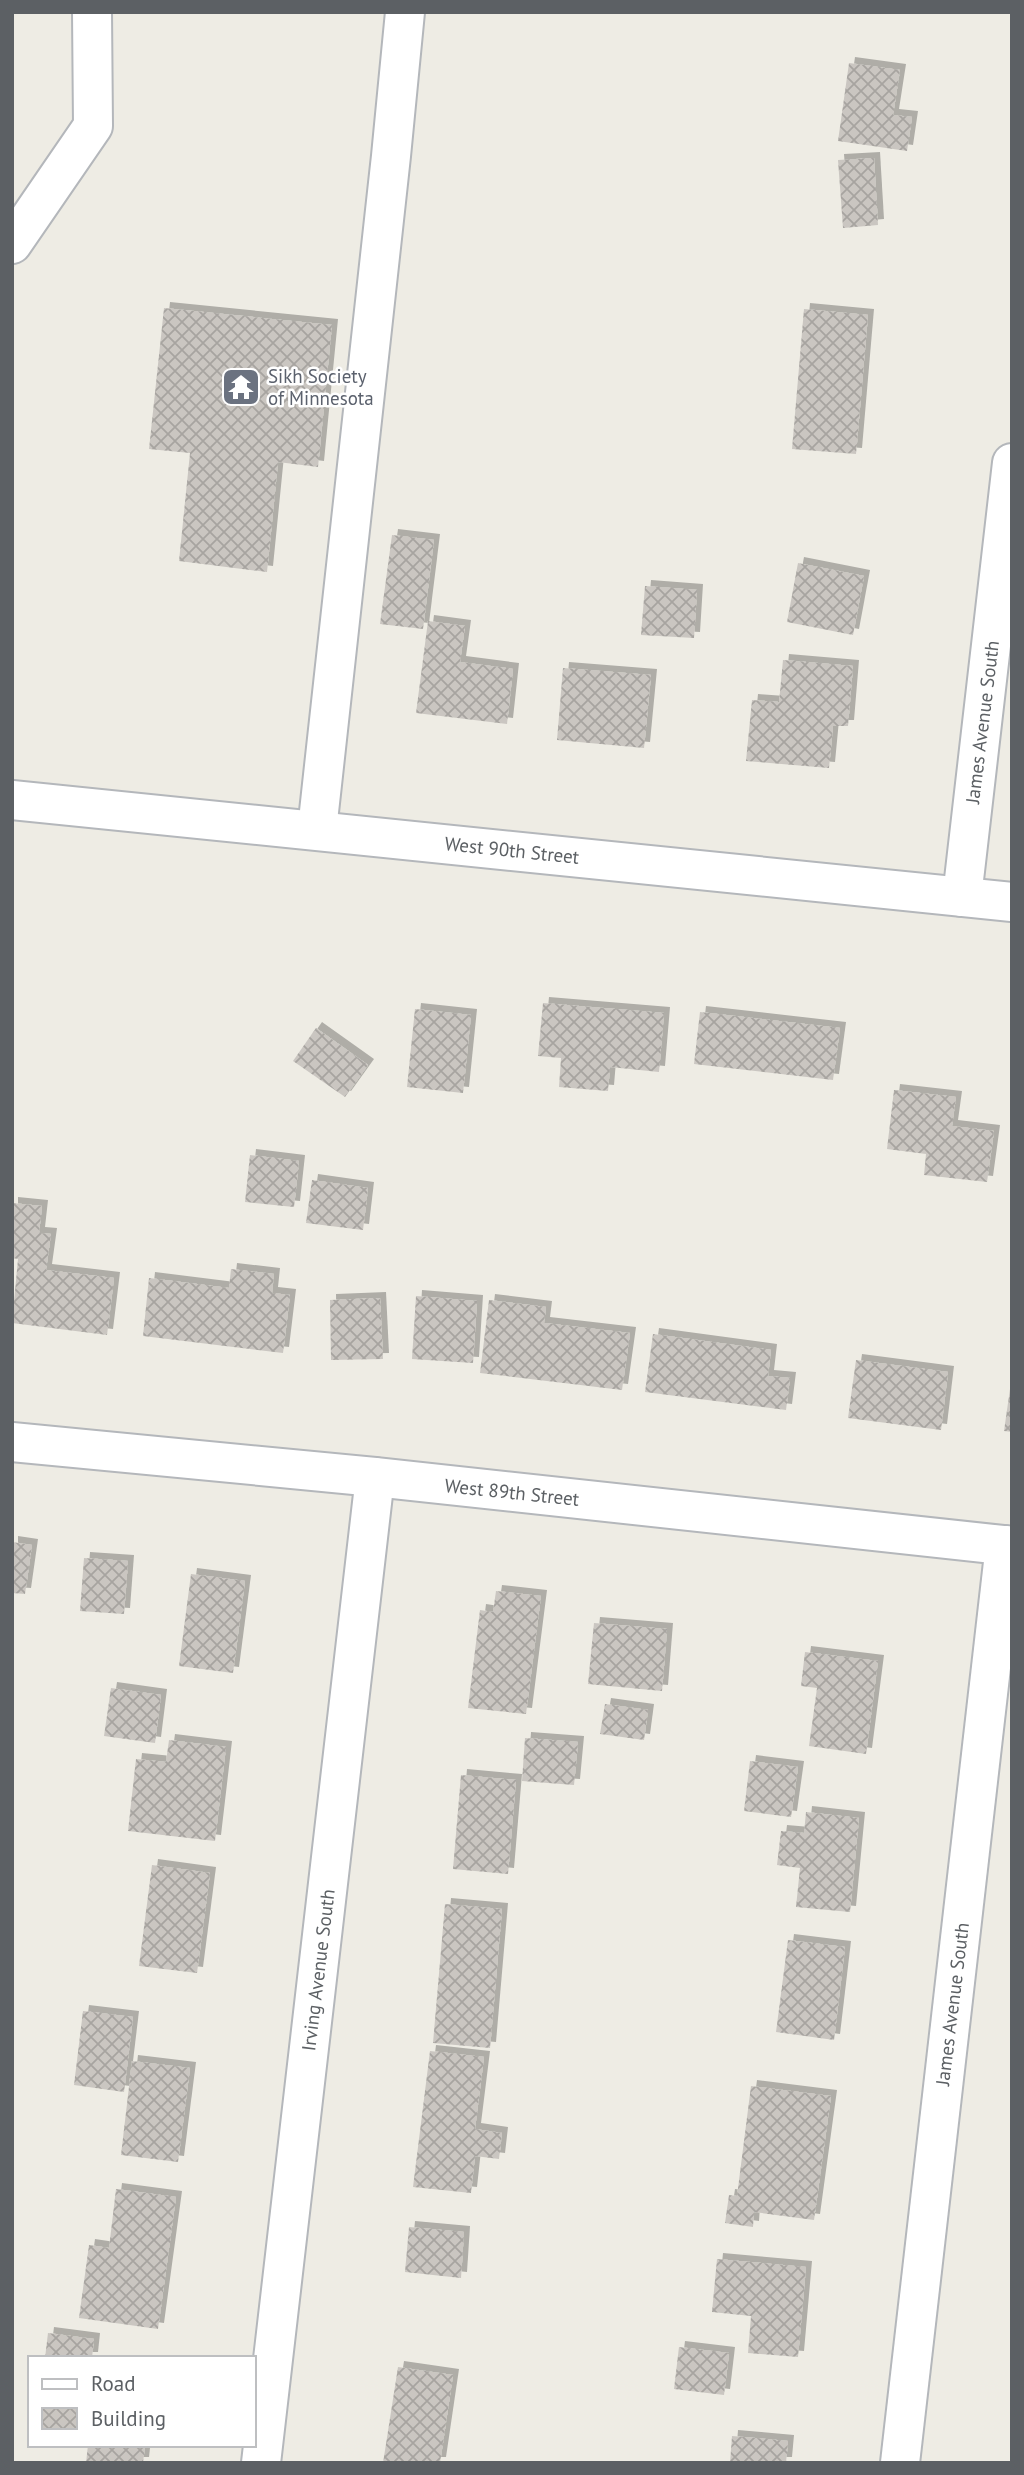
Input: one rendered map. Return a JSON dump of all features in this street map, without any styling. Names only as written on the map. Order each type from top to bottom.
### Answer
[{"type":"street","points":[[12,244],[93,126],[92,12]]},
{"type":"street","points":[[317,830],[405,12]]},
{"type":"street","name":"James Avenue South","points":[[962,897],[1012,463]]},
{"type":"street","name":"West 90th Street","points":[[12,800],[1012,902]]},
{"type":"street","name":"West 89th Street","points":[[12,1442],[375,1477],[1009,1546]]},
{"type":"street","name":"Irving Avenue South","points":[[261,2463],[375,1477]]},
{"type":"street","name":"James Avenue South","points":[[900,2463],[1009,1546]]},
{"type":"building","points":[[849,63],[900,70],[893,115],[912,117],[907,151],[838,141]]},
{"type":"building","points":[[874,158],[878,225],[843,228],[838,160]]},
{"type":"building","name":"Sikh Society of Minnesota","points":[[164,308],[332,325],[318,467],[278,462],[267,572],[179,561],[190,453],[149,449]]},
{"type":"building","points":[[804,309],[868,315],[856,454],[792,449]]},
{"type":"building","points":[[392,535],[434,540],[423,629],[380,624]]},
{"type":"building","points":[[798,563],[864,576],[853,635],[787,622]]},
{"type":"building","points":[[645,586],[697,590],[694,638],[641,635]]},
{"type":"building","points":[[428,621],[465,626],[460,662],[513,669],[507,724],[416,713]]},
{"type":"building","points":[[783,660],[853,666],[848,726],[833,726],[829,768],[746,761],[752,700],[779,702]]},
{"type":"building","points":[[563,668],[651,675],[644,748],[557,740]]},
{"type":"building","points":[[543,1003],[664,1013],[659,1072],[610,1067],[608,1091],[559,1087],[561,1058],[538,1056]]},
{"type":"building","points":[[415,1009],[471,1015],[463,1093],[407,1087]]},
{"type":"building","points":[[700,1012],[840,1028],[833,1080],[694,1064]]},
{"type":"building","points":[[316,1028],[368,1065],[345,1097],[293,1061]]},
{"type":"building","points":[[894,1090],[956,1097],[952,1126],[994,1131],[987,1182],[924,1175],[926,1154],[887,1149]]},
{"type":"building","points":[[250,1155],[299,1161],[294,1207],[245,1202]]},
{"type":"building","points":[[312,1180],[368,1188],[363,1230],[306,1223]]},
{"type":"building","points":[[12,1203],[42,1206],[39,1233],[51,1234],[46,1270],[114,1278],[107,1335],[12,1323],[18,1259],[12,1258]]},
{"type":"building","points":[[231,1269],[274,1274],[272,1293],[290,1295],[283,1353],[143,1336],[149,1278],[229,1288]]},
{"type":"building","points":[[416,1296],[477,1301],[473,1363],[412,1359]]},
{"type":"building","points":[[380,1298],[383,1359],[331,1360],[330,1300]]},
{"type":"building","points":[[489,1300],[546,1307],[544,1323],[630,1333],[622,1390],[480,1373]]},
{"type":"building","points":[[653,1334],[771,1350],[768,1376],[790,1378],[786,1410],[645,1392]]},
{"type":"building","points":[[856,1360],[948,1372],[941,1430],[848,1418]]},
{"type":"building","points":[[1012,1389],[1012,1432],[1004,1431]]},
{"type":"building","points":[[12,1542],[32,1545],[25,1594],[12,1593]]},
{"type":"building","points":[[84,1558],[128,1561],[124,1614],[80,1611]]},
{"type":"building","points":[[191,1574],[245,1581],[233,1673],[179,1666]]},
{"type":"building","points":[[496,1591],[541,1596],[526,1714],[468,1708],[480,1610],[493,1612]]},
{"type":"building","points":[[594,1623],[667,1629],[662,1691],[588,1684]]},
{"type":"building","points":[[805,1652],[878,1661],[866,1754],[809,1746],[817,1688],[801,1686]]},
{"type":"building","points":[[111,1688],[161,1695],[155,1743],[104,1736]]},
{"type":"building","points":[[605,1704],[648,1710],[644,1740],[600,1734]]},
{"type":"building","points":[[525,1738],[578,1742],[574,1785],[522,1781]]},
{"type":"building","points":[[169,1740],[226,1747],[215,1841],[128,1831],[136,1759],[166,1762]]},
{"type":"building","points":[[750,1761],[798,1767],[791,1817],[744,1811]]},
{"type":"building","points":[[461,1775],[516,1780],[508,1874],[453,1869]]},
{"type":"building","points":[[806,1812],[859,1818],[850,1912],[796,1907],[800,1868],[777,1865],[781,1831],[804,1833]]},
{"type":"building","points":[[152,1865],[210,1873],[197,1973],[139,1966]]},
{"type":"building","points":[[445,1904],[502,1909],[490,2048],[433,2043]]},
{"type":"building","points":[[788,1940],[845,1947],[834,2040],[776,2032]]},
{"type":"building","points":[[83,2011],[133,2017],[124,2092],[74,2085]]},
{"type":"building","points":[[430,2051],[484,2057],[475,2129],[502,2133],[499,2159],[475,2156],[471,2193],[413,2187]]},
{"type":"building","points":[[132,2061],[190,2068],[178,2162],[121,2155]]},
{"type":"building","points":[[751,2086],[831,2096],[814,2220],[754,2212],[753,2227],[725,2223],[729,2195],[737,2196]]},
{"type":"building","points":[[116,2189],[176,2197],[158,2329],[79,2318],[89,2245],[109,2248]]},
{"type":"building","points":[[409,2227],[464,2232],[461,2278],[405,2272]]},
{"type":"building","points":[[717,2259],[806,2267],[798,2357],[748,2353],[751,2316],[712,2312]]},
{"type":"building","points":[[48,2333],[94,2339],[92,2356],[45,2356]]},
{"type":"building","points":[[679,2347],[729,2353],[724,2395],[674,2389]]},
{"type":"building","points":[[398,2367],[453,2375],[440,2463],[383,2463]]},
{"type":"building","points":[[732,2436],[788,2441],[786,2463],[730,2463]]},
{"type":"building","points":[[88,2447],[145,2447],[143,2463],[86,2463]]},
{"type":"place","name":"Sikh Society of Minnesota","points":[[241,387]]}]
